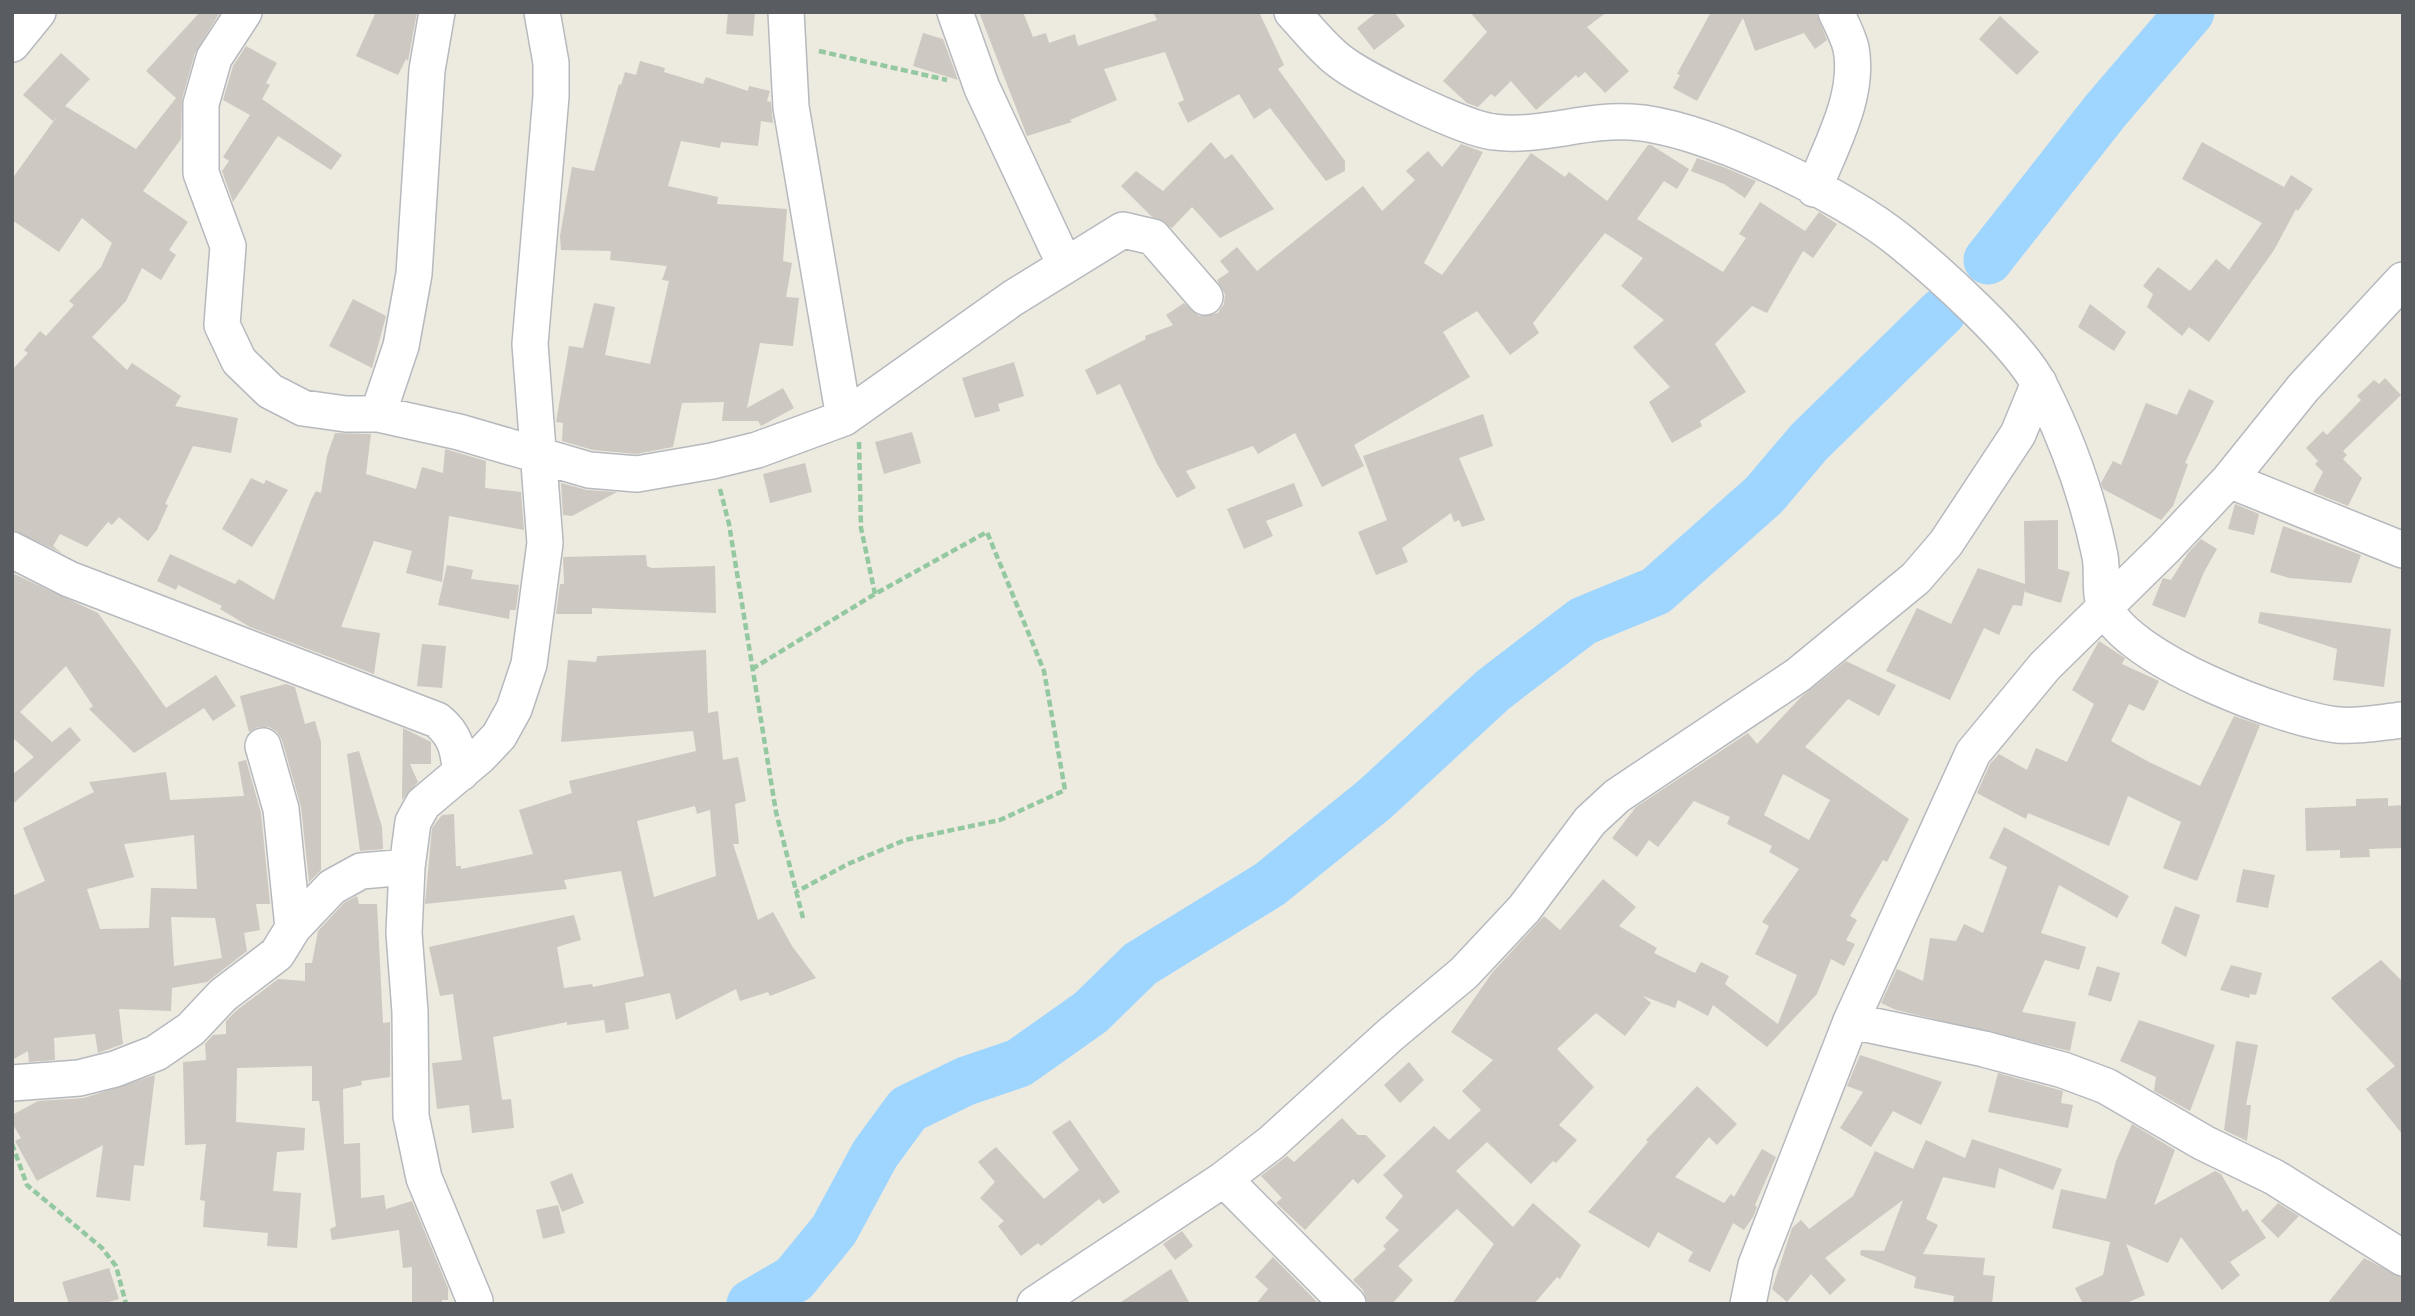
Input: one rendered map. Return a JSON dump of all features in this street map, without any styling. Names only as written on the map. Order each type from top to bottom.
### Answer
[{"type":"street","points":[[12,44],[38,12]]},
{"type":"street","points":[[244,12],[214,58],[201,104],[201,173],[228,246],[222,325],[239,361],[270,391],[303,408],[346,414],[378,414],[459,432],[589,470],[638,474],[757,450],[854,412],[933,352],[1064,264],[1123,230],[1153,237],[1205,297]]},
{"type":"street","points":[[378,414],[401,346],[414,274],[427,71],[437,12]]},
{"type":"street","points":[[475,1301],[424,1178],[411,1116],[410,1012],[404,933],[407,867],[413,822],[423,804],[461,773],[499,736],[514,709],[529,664],[545,542],[530,344],[551,96],[551,63],[542,12]]},
{"type":"street","points":[[955,12],[982,88],[1064,264]]},
{"type":"street","points":[[1292,12],[1339,61],[1424,107],[1491,132],[1523,133],[1632,121],[1705,138],[1814,189],[1898,239],[1990,325],[2039,383],[2082,486],[2100,558],[2104,606],[2126,635],[2175,669],[2296,716],[2340,726],[2403,720]]},
{"type":"street","points":[[1814,189],[1845,109],[1853,76],[1851,46],[1836,12]]},
{"type":"street","points":[[787,28],[791,107],[854,412]]},
{"type":"street","points":[[1748,1304],[1756,1265],[1851,1021],[1973,753],[2027,686],[2104,606],[2165,548],[2228,480],[2303,388],[2398,297]]},
{"type":"street","points":[[1035,1304],[1223,1179],[1271,1143],[1390,1034],[1464,972],[1524,909],[1590,821],[1617,796],[1798,675],[1916,578],[1946,543],[2018,434],[2039,383]]},
{"type":"street","points":[[2228,480],[2403,550]]},
{"type":"street","points":[[12,550],[69,579],[437,720],[450,730],[457,747],[461,773]]},
{"type":"street","points":[[262,746],[281,809],[293,928]]},
{"type":"street","points":[[12,1083],[79,1078],[116,1069],[156,1053],[191,1029],[223,995],[276,954],[293,928],[332,887],[361,871],[407,867]]},
{"type":"street","points":[[1851,1021],[1984,1049],[2063,1070],[2106,1086],[2204,1143],[2274,1177],[2403,1258]]},
{"type":"street","points":[[1223,1179],[1348,1304]]},
{"type":"path","points":[[787,28],[982,88]]},
{"type":"path","points":[[854,412],[858,430],[861,528],[875,594]]},
{"type":"path","points":[[712,461],[729,524],[776,812],[803,918]]},
{"type":"path","points":[[752,669],[875,594],[988,532],[1044,671],[1065,790],[1000,820],[905,840],[848,864],[796,892]]},
{"type":"path","points":[[12,1144],[27,1185],[102,1248],[116,1266],[125,1304]]},
{"type":"building","points":[[200,12],[220,12],[195,53],[182,99],[181,139],[143,191],[188,222],[169,250],[176,255],[161,280],[142,268],[126,301],[92,337],[127,370],[132,363],[181,396],[175,406],[238,418],[231,453],[193,446],[165,504],[168,505],[157,530],[148,541],[119,517],[112,525],[108,522],[87,547],[60,534],[53,546],[62,553],[12,530],[12,370],[28,353],[24,350],[40,331],[46,336],[74,305],[69,301],[101,267],[112,243],[82,218],[59,252],[12,220],[12,179],[58,115],[53,121],[23,95],[61,53],[90,79],[65,106],[136,149],[176,98],[146,71]]},
{"type":"building","points":[[376,12],[417,12],[408,61],[406,59],[398,75],[356,56]]},
{"type":"building","points":[[728,12],[755,12],[753,36],[726,34]]},
{"type":"building","points":[[979,12],[1023,12],[1033,37],[1046,33],[1049,43],[1075,34],[1078,46],[1157,20],[1153,12],[1259,12],[1284,65],[1278,69],[1345,161],[1345,171],[1326,181],[1270,108],[1254,119],[1239,94],[1188,123],[1178,103],[1184,100],[1165,52],[1104,69],[1117,100],[1070,120],[1072,122],[1027,136]]},
{"type":"building","points":[[1377,12],[1394,12],[1405,26],[1374,50],[1357,28]]},
{"type":"building","points":[[1470,12],[1607,12],[1587,27],[1629,71],[1605,93],[1585,72],[1578,78],[1576,75],[1536,110],[1511,81],[1495,97],[1491,94],[1478,107],[1467,103],[1443,81],[1487,32]]},
{"type":"building","points":[[1711,12],[1816,12],[1827,40],[1815,49],[1804,33],[1755,51],[1743,18],[1697,101],[1673,88],[1680,75],[1677,74]]},
{"type":"building","points":[[2000,16],[2039,52],[2017,75],[1979,39]]},
{"type":"building","points":[[923,33],[943,39],[958,80],[913,66]]},
{"type":"building","points":[[246,46],[277,63],[266,83],[270,85],[262,99],[342,155],[331,170],[278,136],[233,202],[222,171],[229,161],[223,157],[250,115],[223,100],[233,66]]},
{"type":"building","points":[[640,61],[665,68],[664,72],[703,84],[706,77],[748,91],[749,86],[770,91],[767,101],[771,102],[773,123],[761,121],[758,146],[721,142],[720,148],[681,141],[668,186],[718,197],[717,204],[787,209],[783,261],[792,263],[786,297],[799,298],[793,346],[760,343],[747,408],[783,388],[794,408],[761,426],[758,421],[722,421],[724,402],[682,403],[673,447],[636,454],[593,450],[562,441],[563,423],[556,422],[569,346],[583,348],[594,303],[615,307],[605,355],[650,364],[669,281],[662,280],[667,266],[610,260],[611,251],[561,250],[560,236],[572,167],[594,171],[619,84],[621,85],[625,72],[636,75]]},
{"type":"building","points":[[1211,142],[1225,159],[1232,154],[1274,209],[1220,238],[1192,207],[1172,228],[1151,216],[1121,186],[1136,171],[1163,191]]},
{"type":"building","points":[[2202,142],[2284,187],[2291,175],[2313,189],[2298,211],[2296,209],[2274,250],[2209,342],[2189,327],[2182,336],[2147,307],[2153,294],[2143,286],[2158,267],[2190,291],[2216,259],[2229,270],[2262,223],[2182,179]]},
{"type":"building","points":[[1461,144],[1483,152],[1424,263],[1442,275],[1531,153],[1565,177],[1569,172],[1607,201],[1648,145],[1651,145],[1689,169],[1677,189],[1664,181],[1637,219],[1723,272],[1746,238],[1739,234],[1760,202],[1805,231],[1819,212],[1837,224],[1813,258],[1803,251],[1767,313],[1752,306],[1715,344],[1746,392],[1700,421],[1702,426],[1672,443],[1649,402],[1670,387],[1633,347],[1664,320],[1621,286],[1643,258],[1605,233],[1533,323],[1539,333],[1510,355],[1477,311],[1443,332],[1470,377],[1354,445],[1364,466],[1322,487],[1295,433],[1258,454],[1253,446],[1186,471],[1196,488],[1177,498],[1157,464],[1120,384],[1097,395],[1085,370],[1146,339],[1145,336],[1173,325],[1166,315],[1184,303],[1199,316],[1218,313],[1224,304],[1225,294],[1217,280],[1229,272],[1220,261],[1237,247],[1257,271],[1363,186],[1382,211],[1415,180],[1406,171],[1428,151],[1442,167]]},
{"type":"building","points":[[1697,158],[1756,181],[1745,198],[1724,184],[1691,171]]},
{"type":"building","points":[[353,299],[386,316],[372,368],[329,346]]},
{"type":"building","points":[[2090,304],[2126,332],[2114,351],[2078,327]]},
{"type":"building","points":[[1014,362],[1024,396],[998,404],[1000,411],[975,418],[962,378]]},
{"type":"building","points":[[2385,378],[2401,395],[2343,451],[2347,455],[2343,459],[2362,478],[2348,506],[2313,492],[2323,472],[2315,464],[2318,461],[2306,448],[2323,431],[2327,435],[2361,400],[2357,396],[2374,380],[2379,384]]},
{"type":"building","points":[[2189,389],[2214,401],[2185,463],[2188,464],[2173,506],[2161,520],[2103,489],[2101,483],[2113,461],[2121,465],[2146,403],[2177,415]]},
{"type":"building","points":[[1483,414],[1493,446],[1459,458],[1485,520],[1462,527],[1459,520],[1454,522],[1451,513],[1402,548],[1408,562],[1376,575],[1358,532],[1387,520],[1363,456]]},
{"type":"building","points":[[912,432],[921,463],[884,474],[875,442]]},
{"type":"building","points":[[335,433],[371,434],[366,474],[416,489],[422,467],[443,473],[445,449],[486,461],[485,488],[521,492],[524,530],[449,516],[442,582],[406,573],[412,551],[374,541],[341,627],[380,633],[374,674],[250,627],[220,609],[222,606],[178,585],[176,590],[157,581],[170,554],[235,584],[239,579],[274,600],[311,500],[316,491],[321,493],[327,456]]},
{"type":"building","points":[[805,463],[812,492],[770,503],[763,474]]},
{"type":"building","points":[[251,478],[264,484],[266,480],[288,490],[252,547],[222,529]]},
{"type":"building","points":[[561,483],[587,490],[617,492],[572,516],[563,515]]},
{"type":"building","points":[[1294,483],[1303,506],[1266,521],[1273,536],[1244,549],[1227,509]]},
{"type":"building","points":[[2235,504],[2259,514],[2254,535],[2228,529]]},
{"type":"building","points":[[2058,520],[2058,569],[2070,572],[2061,603],[2025,592],[2025,589],[2022,606],[2013,605],[1999,635],[1984,628],[1950,700],[1886,671],[1917,608],[1951,624],[1978,568],[2025,584],[2024,521]]},
{"type":"building","points":[[2283,526],[2361,555],[2351,583],[2289,578],[2270,572]]},
{"type":"building","points":[[2201,539],[2217,549],[2204,572],[2185,618],[2152,605],[2163,578],[2171,580],[2188,553]]},
{"type":"building","points":[[646,555],[647,566],[652,568],[715,566],[716,613],[592,608],[592,614],[556,614],[560,584],[564,584],[563,557]]},
{"type":"building","points":[[447,565],[473,570],[471,579],[519,585],[516,610],[510,610],[509,619],[438,605]]},
{"type":"building","points":[[12,573],[98,613],[166,708],[216,675],[236,706],[213,721],[204,708],[134,753],[89,709],[93,706],[66,666],[20,712],[52,742],[70,727],[81,740],[12,805],[12,775],[34,757],[12,737]]},
{"type":"building","points":[[2260,612],[2391,629],[2384,687],[2333,680],[2337,649],[2258,623]]},
{"type":"building","points":[[2099,641],[2125,658],[2122,664],[2159,681],[2144,711],[2129,704],[2111,741],[2149,762],[2200,786],[2234,716],[2260,725],[2197,881],[2163,868],[2181,822],[2128,796],[2109,846],[2028,813],[2026,819],[1977,793],[1990,764],[1999,754],[2027,770],[2036,748],[2067,762],[2094,704],[2072,690]]},
{"type":"building","points":[[422,644],[446,646],[442,688],[417,686]]},
{"type":"building","points":[[706,650],[708,713],[718,711],[723,760],[738,757],[746,801],[735,804],[739,844],[733,844],[758,920],[773,912],[792,946],[816,978],[770,996],[768,992],[740,1001],[736,989],[676,1020],[670,993],[625,1003],[629,1029],[606,1033],[604,1020],[567,1025],[567,1022],[493,1037],[502,1100],[511,1099],[514,1128],[472,1133],[469,1105],[437,1109],[432,1063],[462,1060],[453,994],[440,996],[429,947],[574,915],[581,940],[557,947],[564,988],[592,984],[593,987],[644,976],[621,871],[564,880],[567,889],[425,904],[432,828],[442,815],[454,814],[456,866],[461,866],[461,869],[533,854],[519,810],[572,793],[569,781],[696,751],[693,731],[561,742],[568,660],[596,662],[597,656]],"holes":[[[695,806],[697,814],[710,810],[716,876],[654,897],[637,821]]]},
{"type":"building","points":[[1846,661],[1896,685],[1879,716],[1848,699],[1805,747],[1909,819],[1887,862],[1883,860],[1850,916],[1857,920],[1846,940],[1855,944],[1844,966],[1831,959],[1817,994],[1767,1047],[1713,1005],[1708,1016],[1678,1000],[1675,1008],[1643,996],[1651,1003],[1625,1036],[1596,1013],[1557,1049],[1594,1087],[1559,1125],[1577,1140],[1556,1163],[1553,1161],[1531,1184],[1487,1142],[1456,1171],[1513,1227],[1533,1203],[1581,1245],[1560,1279],[1557,1277],[1534,1304],[1452,1304],[1494,1244],[1457,1209],[1398,1266],[1413,1280],[1392,1304],[1368,1304],[1363,1290],[1353,1280],[1386,1249],[1383,1246],[1399,1230],[1385,1218],[1403,1196],[1383,1175],[1434,1126],[1449,1140],[1481,1110],[1462,1091],[1493,1060],[1451,1032],[1492,973],[1544,916],[1560,930],[1603,879],[1636,907],[1619,926],[1657,948],[1654,953],[1695,973],[1701,962],[1729,976],[1725,984],[1778,1024],[1797,975],[1755,954],[1769,926],[1762,922],[1799,869],[1769,852],[1772,846],[1727,824],[1730,817],[1694,801],[1658,847],[1649,840],[1637,857],[1612,838],[1636,807],[1748,733],[1757,744],[1801,697]],"holes":[[[1783,774],[1830,800],[1809,840],[1764,815]]]},
{"type":"building","points":[[286,684],[295,687],[305,724],[315,721],[321,742],[321,870],[309,882],[301,807],[282,740],[277,732],[269,727],[258,727],[249,732],[240,696]]},
{"type":"building","points":[[403,728],[431,742],[431,764],[410,764],[418,782],[402,800]]},
{"type":"building","points":[[359,751],[382,827],[383,849],[360,851],[347,754]]},
{"type":"building","points":[[246,760],[261,813],[270,904],[256,904],[260,930],[244,933],[247,951],[207,982],[172,988],[171,1011],[119,1009],[123,1044],[98,1053],[95,1034],[54,1038],[55,1060],[29,1062],[28,1051],[12,1060],[12,896],[45,881],[23,828],[94,792],[89,782],[166,772],[170,800],[244,796],[238,762]],"holes":[[[194,835],[197,889],[151,888],[149,928],[100,929],[87,889],[134,877],[124,844]],[[171,917],[215,918],[222,958],[174,966]]]},
{"type":"building","points":[[2388,798],[2388,806],[2403,805],[2403,848],[2369,849],[2370,857],[2340,858],[2340,850],[2306,851],[2305,808],[2356,806],[2356,799]]},
{"type":"building","points":[[2004,827],[2129,896],[2117,918],[2059,885],[2041,933],[2086,947],[2079,970],[2045,960],[2022,1012],[2076,1022],[2070,1051],[1896,1010],[1881,1003],[1897,969],[1923,981],[1930,938],[1956,941],[1964,924],[1983,933],[2007,867],[1989,858]]},
{"type":"building","points":[[2243,869],[2275,875],[2268,908],[2236,902]]},
{"type":"building","points":[[357,896],[359,904],[377,904],[383,1023],[390,1022],[390,1077],[361,1081],[362,1085],[343,1089],[344,1144],[360,1143],[361,1198],[384,1195],[386,1209],[412,1201],[448,1288],[448,1300],[442,1300],[442,1304],[412,1304],[412,1267],[403,1268],[399,1230],[332,1240],[330,1229],[336,1226],[319,1101],[312,1101],[312,1066],[237,1068],[236,1122],[305,1128],[304,1150],[277,1152],[273,1191],[301,1193],[297,1248],[267,1246],[268,1233],[203,1227],[205,1201],[200,1200],[206,1144],[185,1145],[183,1062],[206,1060],[205,1044],[213,1035],[226,1034],[226,1021],[278,979],[305,981],[305,963],[312,963],[318,931],[344,903]]},
{"type":"building","points":[[2175,906],[2200,915],[2186,957],[2161,943]]},
{"type":"building","points":[[2381,960],[2403,982],[2403,1135],[2366,1089],[2395,1066],[2331,998]]},
{"type":"building","points":[[2231,965],[2262,973],[2256,995],[2250,994],[2249,998],[2220,990]]},
{"type":"building","points":[[2097,966],[2120,973],[2111,1002],[2088,995]]},
{"type":"building","points":[[2139,1020],[2215,1045],[2190,1111],[2154,1091],[2156,1077],[2120,1061]]},
{"type":"building","points":[[2236,1041],[2258,1045],[2246,1105],[2251,1105],[2247,1141],[2224,1130]]},
{"type":"building","points":[[1860,1055],[1942,1082],[1921,1125],[1893,1111],[1871,1147],[1840,1128],[1863,1092],[1847,1086]]},
{"type":"building","points":[[1409,1062],[1424,1080],[1400,1103],[1384,1085]]},
{"type":"building","points":[[1998,1073],[2063,1091],[2061,1103],[2073,1105],[2068,1128],[1988,1112]]},
{"type":"building","points":[[155,1075],[144,1166],[134,1165],[130,1201],[96,1197],[103,1145],[37,1181],[15,1141],[21,1138],[12,1123],[12,1115],[38,1101],[84,1098]]},
{"type":"building","points":[[1697,1086],[1737,1124],[1717,1145],[1709,1137],[1675,1177],[1724,1203],[1731,1194],[1734,1197],[1762,1149],[1776,1157],[1755,1205],[1757,1207],[1753,1217],[1744,1230],[1733,1223],[1710,1272],[1688,1261],[1693,1252],[1658,1232],[1649,1248],[1588,1212],[1648,1142],[1646,1140]]},
{"type":"building","points":[[1342,1118],[1358,1135],[1366,1135],[1386,1156],[1358,1184],[1353,1179],[1305,1230],[1276,1203],[1282,1198],[1261,1176],[1287,1156],[1294,1162]]},
{"type":"building","points":[[1070,1120],[1120,1192],[1103,1204],[1099,1199],[1041,1246],[1038,1243],[1021,1256],[998,1226],[1004,1221],[980,1198],[995,1182],[978,1162],[996,1147],[1044,1199],[1079,1170],[1052,1132]]},
{"type":"building","points":[[2132,1124],[2175,1150],[2154,1205],[2215,1171],[2221,1174],[2243,1212],[2247,1209],[2266,1238],[2230,1262],[2240,1275],[2222,1290],[2181,1237],[2168,1263],[2126,1244],[2145,1295],[2124,1304],[2083,1304],[2075,1288],[2103,1275],[2110,1242],[2052,1228],[2061,1189],[2106,1199],[2116,1161]]},
{"type":"building","points":[[1972,1139],[2062,1169],[2053,1190],[1999,1168],[1995,1188],[1943,1177],[1926,1219],[1938,1225],[1923,1254],[1985,1258],[1983,1275],[1995,1276],[1992,1304],[1953,1304],[1954,1296],[1914,1288],[1916,1277],[1860,1255],[1861,1250],[1884,1251],[1903,1200],[1825,1258],[1846,1280],[1830,1295],[1811,1274],[1787,1302],[1772,1289],[1792,1228],[1801,1220],[1809,1229],[1853,1196],[1875,1151],[1913,1169],[1926,1140],[1965,1158]]},
{"type":"building","points":[[572,1173],[584,1203],[562,1212],[550,1182]]},
{"type":"building","points":[[2278,1203],[2299,1216],[2278,1238],[2261,1221]]},
{"type":"building","points":[[558,1205],[565,1233],[543,1239],[536,1210]]},
{"type":"building","points":[[1182,1231],[1193,1246],[1175,1260],[1163,1244]]},
{"type":"building","points":[[1273,1257],[1319,1304],[1256,1304],[1268,1289],[1255,1277]]},
{"type":"building","points":[[2364,1258],[2403,1278],[2403,1304],[2327,1304]]},
{"type":"building","points":[[109,1268],[119,1299],[102,1304],[69,1304],[62,1282]]},
{"type":"building","points":[[1171,1269],[1190,1304],[1118,1304]]},
{"type":"waterway","points":[[1988,260],[2106,110],[2190,12]]},
{"type":"waterway","points":[[751,1304],[794,1279],[834,1230],[875,1154],[908,1109],[966,1081],[1019,1063],[1091,1012],[1140,964],[1270,884],[1375,799],[1493,690],[1583,621],[1656,591],[1764,495],[1809,442],[1942,312]]}]
